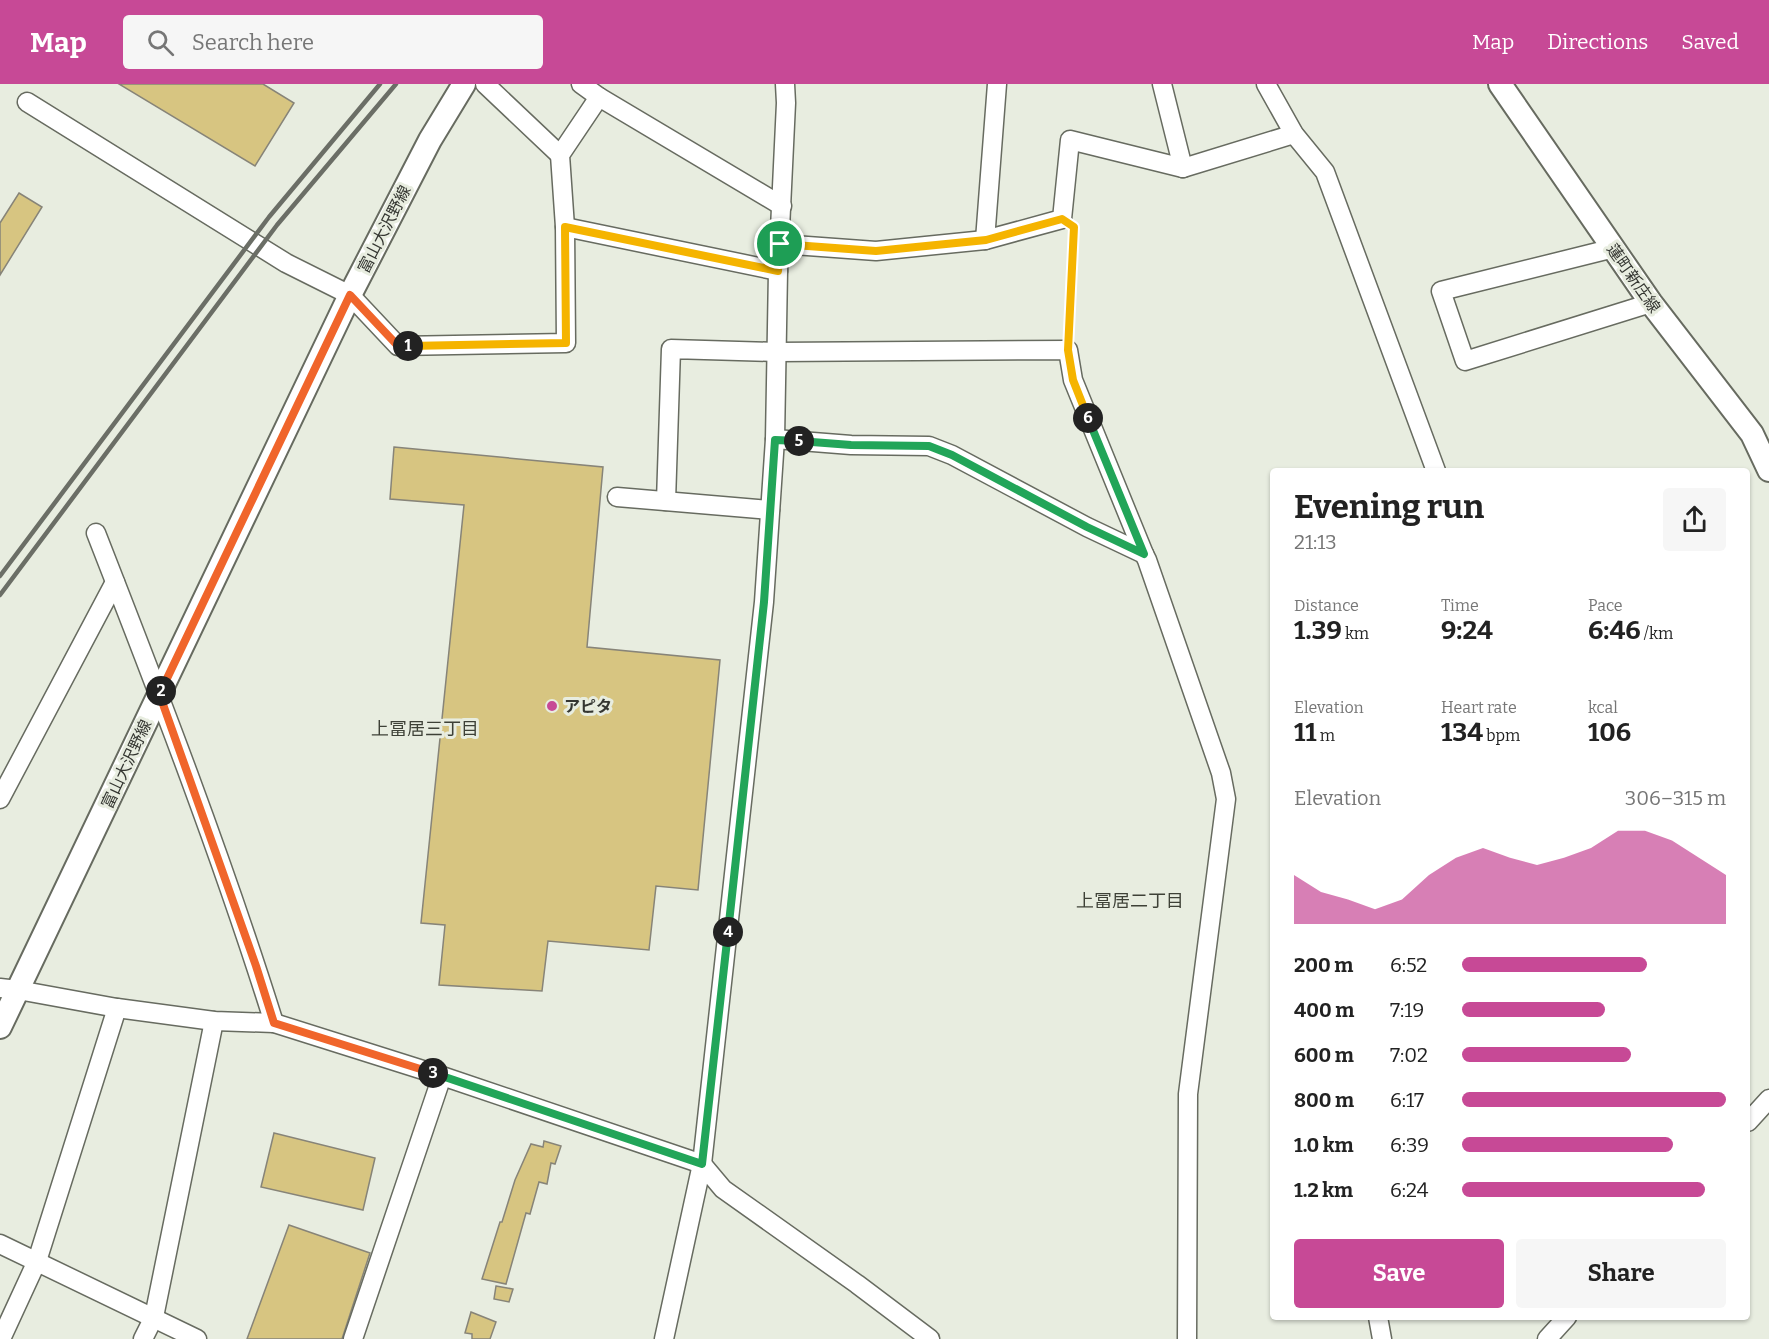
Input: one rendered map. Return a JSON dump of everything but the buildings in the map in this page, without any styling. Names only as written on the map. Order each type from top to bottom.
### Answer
[{"type":"main road","name":"富山大沢野線","points":[[0,1027],[9,989],[159,693],[350,295],[430,140],[464,84]]},
{"type":"main road","name":"蓮町新庄線","points":[[1500,84],[1651,303],[1752,434],[1769,470]]},
{"type":"street","points":[[485,84],[560,155]]},
{"type":"street","points":[[581,84],[782,206]]},
{"type":"street","points":[[664,1339],[702,1164],[764,602],[775,440],[785,84]]},
{"type":"street","points":[[986,240],[997,84]]},
{"type":"street","points":[[1162,84],[1183,168]]},
{"type":"street","points":[[1266,84],[1294,134],[1325,172],[1435,468]]},
{"type":"street","points":[[27,102],[286,263],[350,295],[398,346],[566,343],[565,227],[560,155],[599,97]]},
{"type":"street","points":[[780,244],[876,251],[986,240],[1062,219],[1070,140],[1183,168],[1294,134]]},
{"type":"street","points":[[565,227],[778,271]]},
{"type":"street","points":[[1614,248],[1442,291],[1465,361],[1651,303]]},
{"type":"street","points":[[666,501],[671,349],[777,352],[1068,350],[1073,380],[1144,554],[1221,773],[1226,799],[1188,1094],[1187,1339]]},
{"type":"street","points":[[775,440],[851,445],[929,446],[952,455],[1087,527],[1144,554]]},
{"type":"street","points":[[617,497],[770,510]]},
{"type":"street","points":[[96,532],[159,693],[274,1023]]},
{"type":"street","points":[[0,799],[115,582]]},
{"type":"street","points":[[9,989],[117,1008],[214,1021],[274,1023],[442,1076],[702,1164],[723,1189],[930,1339]]},
{"type":"street","points":[[1,1339],[37,1261],[117,1008]]},
{"type":"street","points":[[143,1339],[154,1317],[214,1021]]},
{"type":"street","points":[[353,1339],[442,1076]]},
{"type":"street","points":[[1750,1120],[1769,1099]]},
{"type":"street","points":[[0,1244],[197,1339]]},
{"type":"street","points":[[1379,1320],[1382,1339]]},
{"type":"street","points":[[1547,1339],[1564,1320]]},
{"type":"path","points":[[1062,219],[1074,227],[1068,350]]},
{"type":"railway","points":[[0,576],[269,217],[380,84]]},
{"type":"railway","points":[[0,595],[277,225],[396,84]]},
{"type":"place","name":"アピタ","points":[[552,706]]},
{"type":"district","name":"上冨居三丁目","points":[[425,729]]},
{"type":"district","name":"上冨居二丁目","points":[[1130,901]]},
{"type":"route","points":[[1062,219],[1074,227],[1068,350],[1073,380],[1144,554],[1087,527],[952,455],[929,446],[851,445],[775,440],[764,602],[702,1164],[442,1076],[274,1023],[159,693],[350,295],[398,346],[566,343],[565,227],[778,271],[780,244],[876,251],[986,240],[1062,219]]}]
